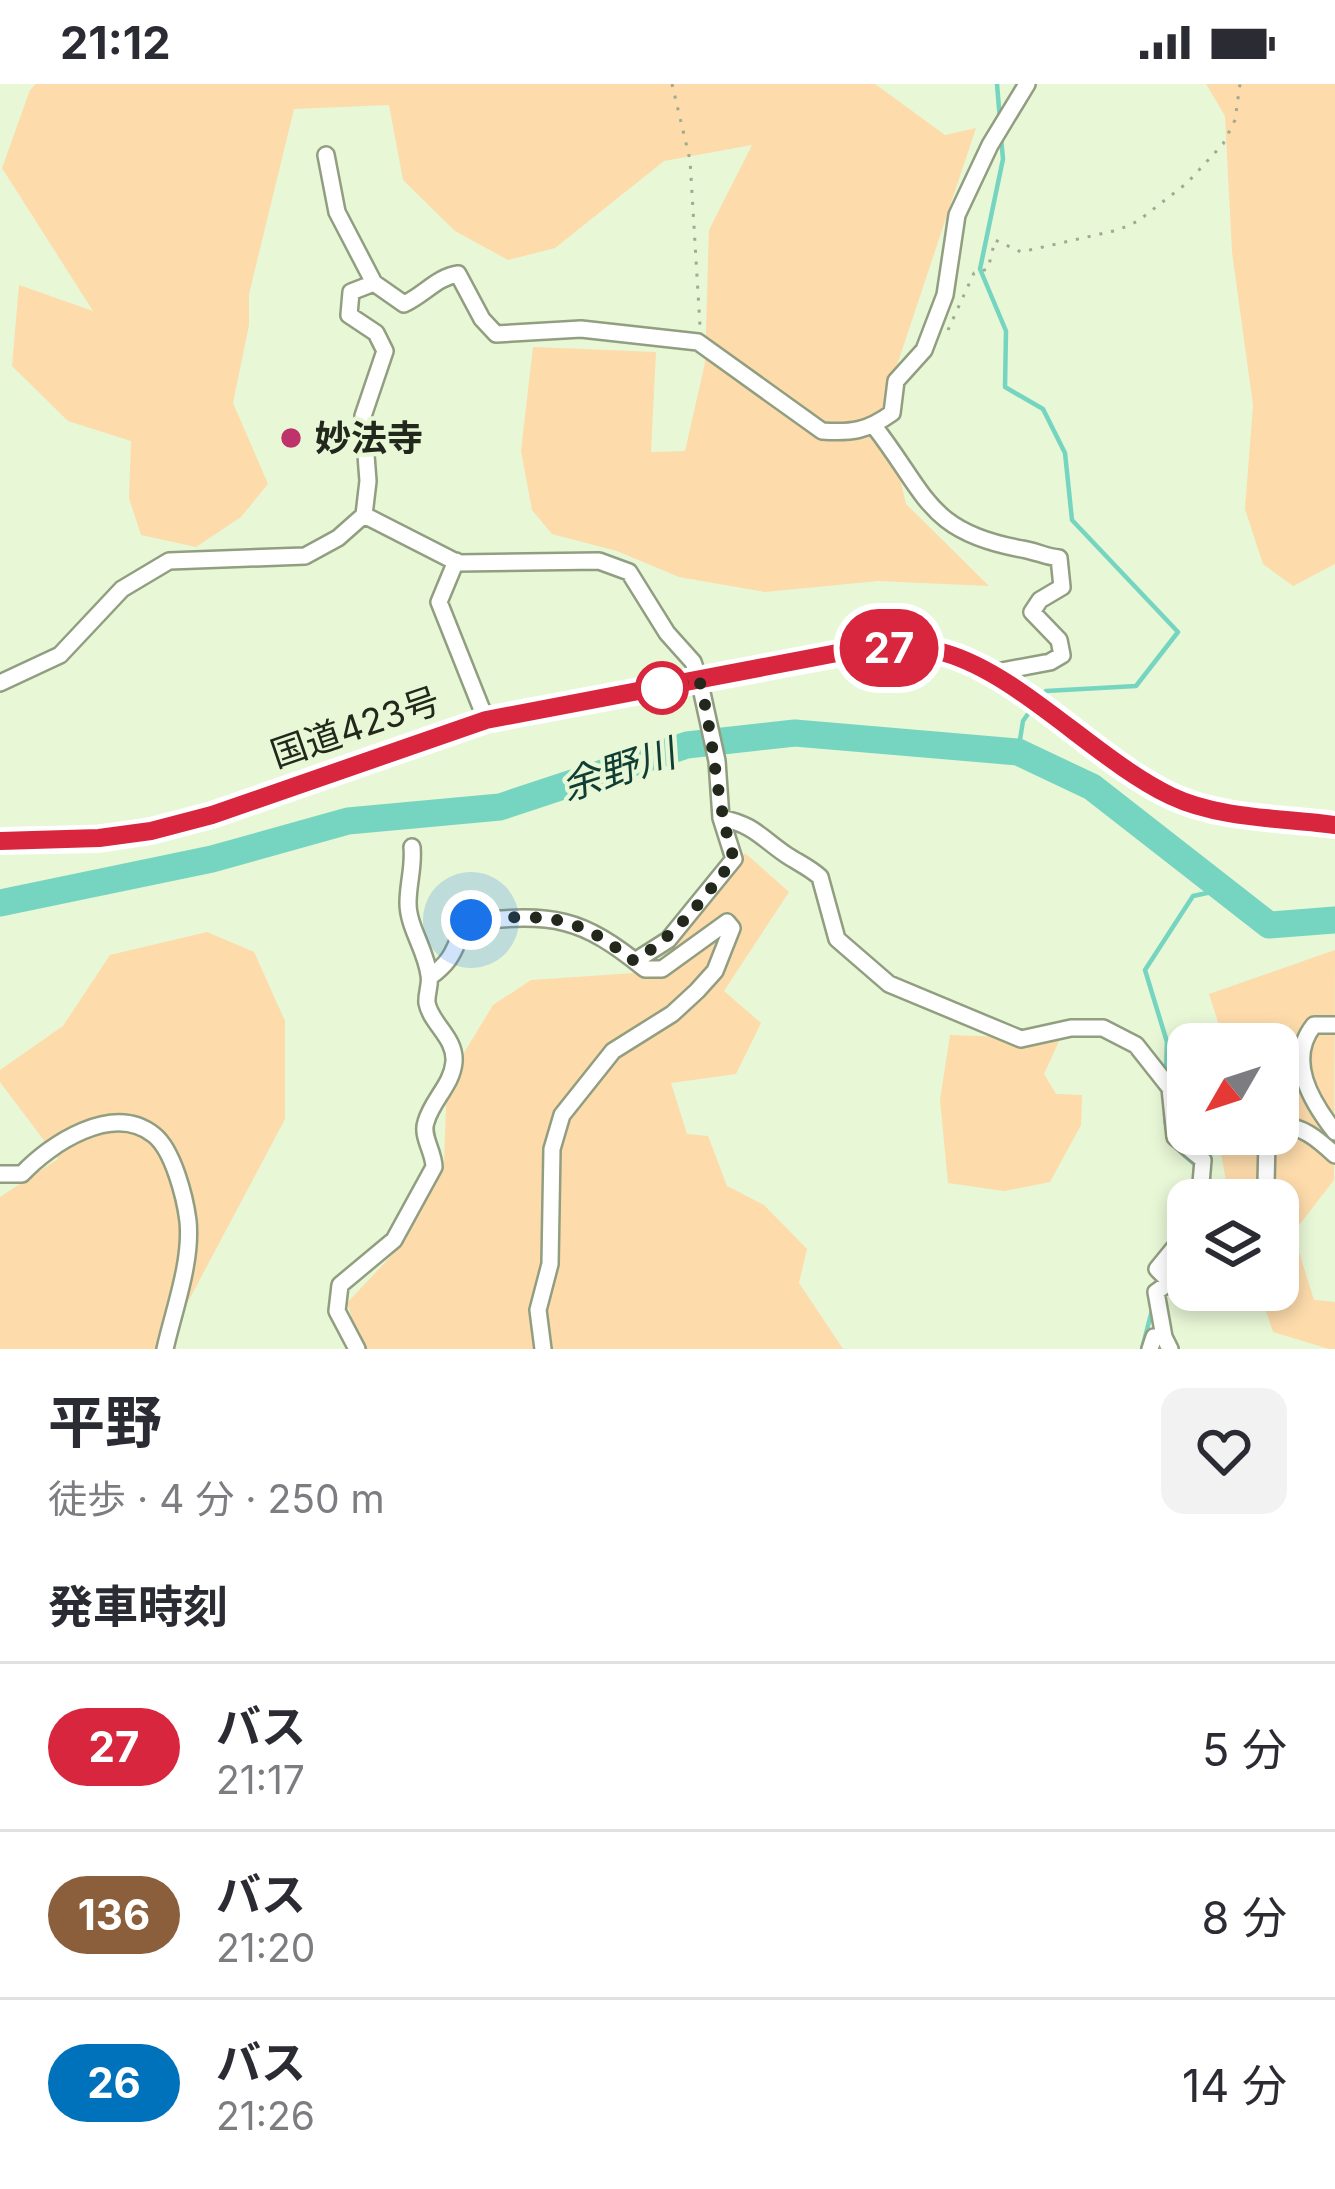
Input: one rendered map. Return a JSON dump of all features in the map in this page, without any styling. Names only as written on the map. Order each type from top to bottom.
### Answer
[{"type":"highway","name":"国道423号","points":[[0,841],[151,831],[212,815],[486,720],[853,650],[909,647],[946,653],[988,673],[1134,777],[1178,799],[1225,811],[1335,825]]},
{"type":"street","points":[[326,155],[337,212],[374,283],[404,304],[426,294],[443,276],[458,274],[482,319],[496,334],[581,329],[698,342],[822,431],[845,435],[874,426],[892,413],[896,381],[924,350],[945,295],[957,215],[990,145],[1027,84]]},
{"type":"street","points":[[0,683],[60,655],[122,589],[169,561],[305,556],[338,538],[364,515],[368,481],[364,416],[385,351],[376,333],[349,315],[351,292],[374,283]]},
{"type":"street","points":[[874,426],[939,516],[961,532],[982,542],[1059,558],[1062,586],[1040,600],[1032,612],[1059,640],[1062,655],[1050,662],[988,673]]},
{"type":"street","points":[[364,515],[455,561],[504,565],[599,561],[629,572],[667,633],[692,662],[710,716],[721,818],[734,859],[668,940],[634,961]]},
{"type":"street","points":[[455,561],[439,602],[486,720]]},
{"type":"street","points":[[721,818],[764,834],[820,877],[837,939],[889,984],[1021,1039],[1071,1028],[1103,1028],[1136,1045],[1170,1088],[1175,1137],[1203,1160],[1201,1179]]},
{"type":"street","points":[[357,1349],[337,1311],[340,1285],[394,1240],[434,1167],[424,1130],[450,1079],[455,1058],[450,1040],[427,1004],[430,977],[409,916],[412,847]]},
{"type":"street","points":[[430,977],[452,961],[471,920],[568,920],[604,937],[645,970],[662,969],[728,922],[732,928],[715,971],[697,991],[672,1014],[613,1051],[562,1115],[550,1169],[550,1264],[538,1310],[543,1349]]},
{"type":"street","points":[[1335,1024],[1314,1025],[1303,1038],[1300,1056],[1314,1102],[1335,1132]]},
{"type":"street","points":[[0,1174],[22,1174],[43,1151],[75,1132],[97,1126],[127,1125],[154,1134],[168,1156],[188,1216],[165,1349]]},
{"type":"street","points":[[1299,1131],[1335,1155]]},
{"type":"street","points":[[1167,1283],[1156,1292],[1167,1343]]},
{"type":"street","points":[[1150,1349],[1154,1337],[1167,1343]]},
{"type":"path","points":[[672,84],[690,160],[698,342]]},
{"type":"path","points":[[924,350],[951,328],[974,273],[988,268],[995,240],[1021,252],[1118,230],[1186,183],[1222,144],[1235,120],[1240,84]]},
{"type":"shaded area","points":[[36,84],[875,84],[945,135],[976,128],[883,407],[906,504],[989,586],[878,581],[765,592],[679,577],[617,551],[552,534],[532,510],[521,451],[533,347],[656,352],[651,452],[685,451],[705,363],[709,230],[752,145],[664,161],[555,248],[508,260],[455,231],[403,180],[389,105],[294,109],[249,294],[249,325],[233,403],[268,484],[241,517],[196,547],[141,535],[129,498],[131,441],[68,421],[12,366],[19,285],[93,311],[2,168]]},
{"type":"shaded area","points":[[1206,84],[1335,84],[1335,564],[1293,586],[1263,564],[1245,509],[1253,405],[1232,252],[1225,116]]},
{"type":"shaded area","points":[[745,853],[789,892],[724,991],[761,1023],[736,1074],[671,1083],[687,1134],[708,1136],[727,1186],[764,1205],[807,1249],[799,1283],[843,1349],[362,1349],[347,1303],[405,1241],[444,1162],[447,1081],[493,1005],[531,980],[650,972]]},
{"type":"shaded area","points":[[207,932],[254,952],[285,1021],[285,1119],[173,1330],[174,1349],[0,1349],[0,1197],[58,1159],[0,1082],[0,1070],[63,1026],[110,955]]},
{"type":"shaded area","points":[[1335,950],[1334,1180],[1299,1225],[1299,1179],[1226,1179],[1221,1155],[1299,1155],[1299,1023],[1218,1023],[1209,994]]},
{"type":"shaded area","points":[[950,1035],[1060,1039],[1044,1074],[1056,1094],[1082,1095],[1081,1125],[1050,1182],[1004,1191],[948,1183],[940,1100]]},
{"type":"shaded area","points":[[1299,1252],[1314,1300],[1335,1302],[1335,1349],[1273,1332],[1266,1311],[1299,1311]]},
{"type":"waterway","points":[[997,84],[1000,120]]},
{"type":"waterway","points":[[1001,138],[1003,159],[980,269],[1006,331],[1005,387],[1043,409],[1065,453],[1072,520],[1178,632],[1136,686],[1046,691],[1040,698]]},
{"type":"waterway","points":[[1018,752],[1023,721],[1030,711]]},
{"type":"waterway","name":"余野川","points":[[0,903],[212,859],[348,821],[500,807],[687,745],[795,733],[1018,752],[1092,787],[1269,925],[1335,920]]},
{"type":"waterway","points":[[1166,1072],[1167,1042],[1145,970],[1193,896],[1221,890]]},
{"type":"waterway","points":[[1165,1113],[1174,1144],[1197,1166]]},
{"type":"waterway","points":[[1206,1173],[1209,1179]]},
{"type":"waterway","points":[[1142,1349],[1152,1310]]},
{"type":"bus line","name":"27","points":[[0,841],[151,831],[212,815],[486,720],[853,650],[909,647],[946,653],[988,673],[1134,777],[1178,799],[1225,811],[1335,825]]},
{"type":"place","name":"妙法寺","points":[[291,438]]},
{"type":"route","points":[[471,920],[568,920],[604,937],[634,961],[668,940],[688,917],[734,859],[721,818],[710,716],[699,679],[662,688]]}]
